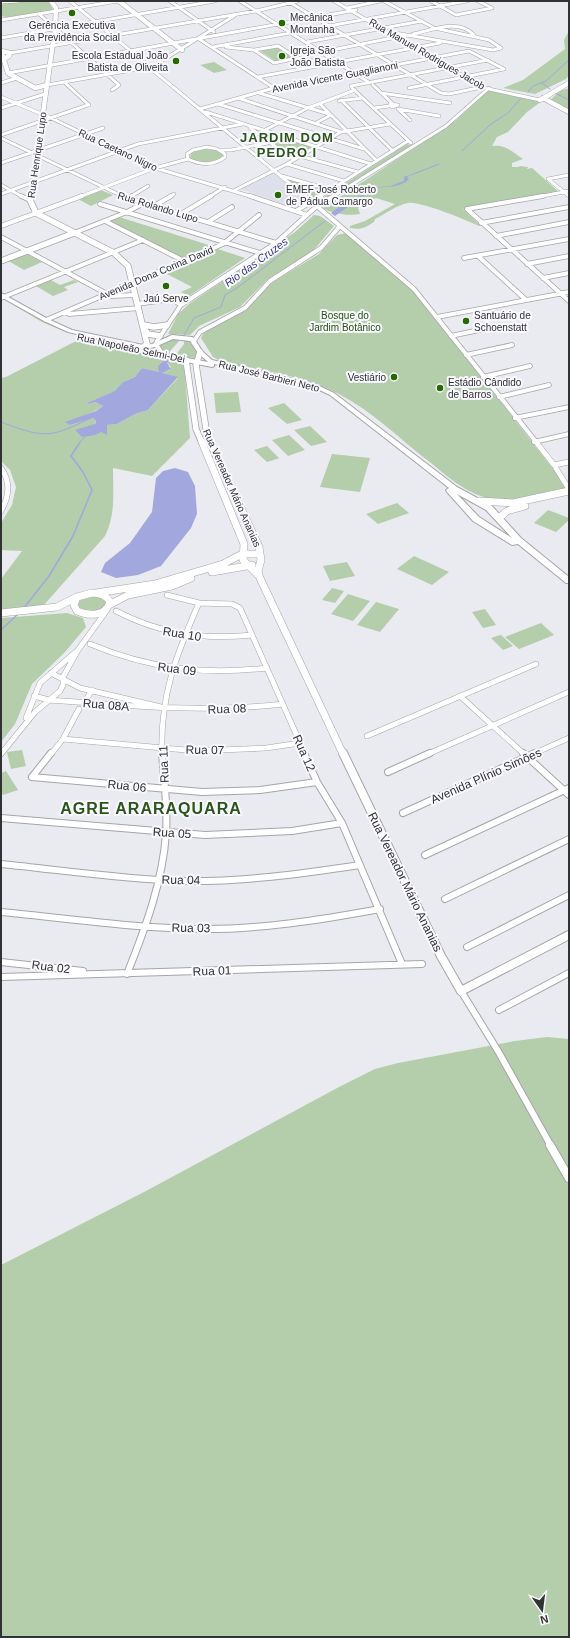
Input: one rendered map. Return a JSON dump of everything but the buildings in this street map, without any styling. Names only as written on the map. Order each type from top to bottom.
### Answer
[{"type":"main road","name":"Rua Napoleão Selmi-Dei","points":[[2,297],[70,331],[143,347],[156,344]]},
{"type":"main road","name":"Rua Napoleão Selmi-Dei","points":[[2,297],[41,323],[68,334],[198,362]]},
{"type":"main road","points":[[160,336],[192,340]]},
{"type":"main road","points":[[156,344],[174,337]]},
{"type":"main road","name":"Rua José Barbieri Neto","points":[[192,340],[200,352],[210,361],[217,364],[297,381],[326,390],[346,403],[454,489],[479,501],[499,518]]},
{"type":"main road","name":"Rua José Barbieri Neto","points":[[198,362],[295,383],[323,392],[341,404],[449,490],[472,515],[483,522]]},
{"type":"main road","points":[[466,508],[471,503],[479,501]]},
{"type":"main road","points":[[483,522],[492,522],[499,518],[518,540],[569,581]]},
{"type":"main road","points":[[483,522],[509,539],[569,587]]},
{"type":"street","points":[[3,2],[19,1]]},
{"type":"street","name":"Rua Henrique Lupo","points":[[51,1],[56,8],[55,28],[47,85],[43,93],[43,115],[30,200],[36,213],[114,253],[128,266],[144,326],[147,344],[143,347]]},
{"type":"street","points":[[70,1],[201,110],[209,114],[263,130],[315,148],[371,164]]},
{"type":"street","points":[[2,19],[19,18],[119,1],[182,50]]},
{"type":"street","points":[[170,1],[219,35]]},
{"type":"street","points":[[1,38],[215,1]]},
{"type":"street","points":[[240,1],[355,72],[372,84],[410,120]]},
{"type":"street","points":[[3,54],[52,47],[256,11],[298,1]]},
{"type":"street","name":"Rua Manuel Rodrigues Jacob","points":[[334,1],[346,8],[356,10],[415,48],[482,87],[542,99],[569,112]]},
{"type":"street","name":"Rua Manuel Rodrigues Jacob","points":[[339,1],[365,20],[395,33],[400,38],[419,47],[488,88]]},
{"type":"street","points":[[8,73],[315,18],[380,1]]},
{"type":"street","points":[[384,1],[434,28]]},
{"type":"street","points":[[431,1],[456,15],[492,8],[478,1]]},
{"type":"street","points":[[213,47],[467,1]]},
{"type":"street","points":[[289,2],[441,93],[449,94],[482,87]]},
{"type":"street","points":[[157,73],[158,64],[249,7]]},
{"type":"street","points":[[39,14],[119,85],[112,90]]},
{"type":"street","points":[[308,42],[422,21]]},
{"type":"street","points":[[322,52],[400,38],[439,28],[460,25],[472,32],[473,37]]},
{"type":"street","points":[[395,33],[493,50],[501,48],[483,38],[446,33],[439,28]]},
{"type":"street","points":[[278,46],[285,29]]},
{"type":"street","points":[[447,42],[455,34]]},
{"type":"street","points":[[199,39],[274,88]]},
{"type":"street","points":[[258,77],[440,43]]},
{"type":"street","points":[[208,44],[254,50],[278,46],[297,58]]},
{"type":"street","points":[[1,46],[8,73],[43,93]]},
{"type":"street","points":[[254,50],[274,63],[297,58],[332,63]]},
{"type":"street","name":"Avenida Vicente Guaglianoni","points":[[201,110],[274,88],[471,51],[488,60]]},
{"type":"street","points":[[409,88],[504,68],[488,60],[372,84],[351,86],[408,141],[415,145]]},
{"type":"street","points":[[264,81],[274,63]]},
{"type":"street","points":[[35,88],[107,74],[157,67]]},
{"type":"street","points":[[1,83],[17,78]]},
{"type":"street","points":[[1,135],[89,105],[64,82]]},
{"type":"street","points":[[542,99],[569,83]]},
{"type":"street","points":[[164,355],[156,344],[167,325],[181,306],[276,243],[317,206],[446,126],[488,88]]},
{"type":"street","points":[[263,130],[308,108],[355,90]]},
{"type":"street","points":[[259,92],[330,115]]},
{"type":"street","points":[[1,108],[43,93]]},
{"type":"street","points":[[381,93],[450,103]]},
{"type":"street","name":"Rua Caetano Nigro","points":[[1,97],[51,118],[155,168],[235,190],[307,215]]},
{"type":"street","points":[[238,98],[341,132]]},
{"type":"street","points":[[321,103],[363,98]]},
{"type":"street","points":[[341,100],[393,151]]},
{"type":"street","points":[[321,103],[330,115],[377,161]]},
{"type":"street","points":[[218,104],[364,149]]},
{"type":"street","points":[[374,108],[394,106],[439,116]]},
{"type":"street","points":[[209,114],[245,147],[350,233],[414,289],[534,442],[554,465],[569,490],[514,503],[479,501]]},
{"type":"street","points":[[316,123],[330,115]]},
{"type":"street","points":[[235,190],[294,160],[341,132],[367,126],[390,124]]},
{"type":"street","points":[[1,194],[138,144],[245,125],[268,143],[294,160]]},
{"type":"street","points":[[1,163],[103,128]]},
{"type":"street","name":"Rua Rolando Lupo","points":[[1,138],[103,188],[128,198],[276,243]]},
{"type":"street","points":[[296,211],[408,141]]},
{"type":"street","points":[[188,159],[188,153],[196,149],[207,147],[220,150],[234,149],[268,143]]},
{"type":"street","points":[[1,226],[155,168],[188,159],[200,163],[210,163],[222,160],[225,157],[225,154],[234,149]]},
{"type":"street","points":[[220,150],[225,154]]},
{"type":"street","points":[[300,156],[358,172]]},
{"type":"street","points":[[286,164],[344,181]]},
{"type":"street","points":[[280,175],[330,190]]},
{"type":"street","points":[[569,175],[548,179],[569,196]]},
{"type":"street","points":[[1,185],[30,200]]},
{"type":"street","points":[[128,198],[148,186]]},
{"type":"street","points":[[181,214],[225,187]]},
{"type":"street","points":[[569,191],[467,209],[569,302]]},
{"type":"street","points":[[154,206],[174,194]]},
{"type":"street","points":[[1,261],[105,221],[144,203]]},
{"type":"street","points":[[100,204],[260,253]]},
{"type":"street","points":[[481,222],[569,206]]},
{"type":"street","points":[[208,222],[232,207]]},
{"type":"street","points":[[307,215],[326,213]]},
{"type":"street","name":"Avenida Dona Corina David","points":[[46,320],[225,243],[237,231],[259,215]]},
{"type":"street","points":[[105,221],[184,261]]},
{"type":"street","points":[[496,236],[569,222]]},
{"type":"street","points":[[192,340],[200,332],[245,308],[270,281],[311,256],[321,248],[340,226]]},
{"type":"street","points":[[334,234],[344,232],[350,233]]},
{"type":"street","points":[[1,237],[111,296],[135,295]]},
{"type":"street","points":[[464,258],[569,239]]},
{"type":"street","points":[[2,297],[143,240]]},
{"type":"street","points":[[478,256],[525,300]]},
{"type":"street","points":[[527,264],[569,256]]},
{"type":"street","points":[[543,278],[569,273]]},
{"type":"street","points":[[437,317],[569,292]]},
{"type":"street","points":[[65,312],[69,314],[138,306],[172,299],[181,306]]},
{"type":"street","points":[[144,326],[154,327],[167,325]]},
{"type":"street","points":[[144,326],[148,334],[160,336]]},
{"type":"street","points":[[451,336],[493,327]]},
{"type":"street","points":[[466,355],[512,345]]},
{"type":"street","name":"Rua Vereador Mário Ananias","points":[[200,352],[196,365],[207,435],[259,547],[259,576],[375,822],[442,956],[461,991],[498,1051],[569,1178]]},
{"type":"street","name":"Rua Vereador Mário Ananias","points":[[186,360],[196,430],[240,533],[244,544],[242,554]]},
{"type":"street","points":[[483,377],[530,366]]},
{"type":"street","points":[[499,397],[549,386]]},
{"type":"street","points":[[515,418],[569,407]]},
{"type":"street","points":[[534,442],[569,434]]},
{"type":"street","points":[[554,465],[569,462]]},
{"type":"street","points":[[1,468],[8,480],[9,489],[1,512]]},
{"type":"street","points":[[499,518],[507,511],[569,496]]},
{"type":"street","points":[[5,613],[42,609],[65,604],[88,593],[155,584],[223,564],[242,554],[260,554]]},
{"type":"street","points":[[242,554],[248,566]]},
{"type":"street","points":[[42,609],[66,609],[84,614],[101,612],[128,595],[172,586],[204,573],[260,563]]},
{"type":"street","name":"Rua Vereador Mário Ananias","points":[[248,566],[259,576]]},
{"type":"street","points":[[1,754],[23,724],[60,691],[63,685],[63,677],[78,650],[109,607],[110,602],[106,596],[96,593]]},
{"type":"street","name":"Rua 12","points":[[167,595],[199,603],[230,604],[238,606],[241,609],[317,782],[342,823],[402,964]]},
{"type":"street","points":[[77,597],[74,608],[94,619],[96,626]]},
{"type":"street","name":"Rua 11","points":[[127,974],[146,926],[158,880],[166,834],[163,709],[184,636],[199,603]]},
{"type":"street","name":"Rua 10","points":[[116,611],[144,626],[184,636],[216,638],[252,635]]},
{"type":"street","name":"Rua 09","points":[[90,644],[127,660],[173,670],[218,673],[267,668]]},
{"type":"street","points":[[23,724],[40,683],[78,650]]},
{"type":"street","points":[[367,736],[536,664]]},
{"type":"street","points":[[51,673],[63,677],[75,686],[163,709]]},
{"type":"street","points":[[84,703],[92,690]]},
{"type":"street","points":[[388,772],[569,692]]},
{"type":"street","name":"Rua 08A","points":[[34,696],[49,700],[163,709]]},
{"type":"street","points":[[460,696],[527,757],[566,789],[569,795]]},
{"type":"street","name":"Rua 08","points":[[163,709],[223,711],[282,704]]},
{"type":"street","points":[[63,739],[79,709]]},
{"type":"street","name":"Avenida Plínio Simões","points":[[403,813],[569,738]]},
{"type":"street","name":"Rua 07","points":[[63,739],[163,749],[232,751],[300,743]]},
{"type":"street","name":"Rua 06","points":[[63,739],[32,777],[165,790],[242,791],[317,782]]},
{"type":"street","points":[[425,855],[566,789]]},
{"type":"street","name":"Rua 05","points":[[1,818],[166,834],[205,835],[292,831],[342,823]]},
{"type":"street","points":[[445,899],[569,839]]},
{"type":"street","name":"Rua 04","points":[[1,864],[158,880],[254,879],[304,874],[360,865]]},
{"type":"street","points":[[467,947],[569,895]]},
{"type":"street","name":"Rua 03","points":[[1,912],[146,926],[196,929],[256,927],[316,921],[380,910]]},
{"type":"street","points":[[461,991],[569,935]]},
{"type":"street","name":"Rua 02","points":[[1,962],[101,973]]},
{"type":"street","points":[[18,977],[22,964]]},
{"type":"street","name":"Rua 01","points":[[1,977],[422,964]]},
{"type":"street","points":[[499,1010],[569,973]]},
{"type":"shaded area","name":"EMEF José Roberto de Pádua Camargo","points":[[273,172],[307,201],[295,208],[241,189]]},
{"type":"green space","points":[[48,1],[54,11],[10,18],[1,16],[1,3]]},
{"type":"green space","points":[[569,31],[569,75],[566,79],[535,94],[503,88],[523,80],[565,49],[564,40]]},
{"type":"green space","points":[[277,47],[294,58],[277,62],[259,50]]},
{"type":"green space","points":[[214,62],[227,70],[214,73],[200,65]]},
{"type":"green space","points":[[569,88],[569,109],[550,100],[560,91]]},
{"type":"green space","points":[[489,90],[542,101],[527,112],[508,132],[497,137],[492,146],[505,147],[512,151],[523,159],[512,163],[512,167],[520,166],[528,167],[527,169],[532,168],[559,192],[463,209],[480,225],[479,226],[432,208],[414,203],[408,203],[391,210],[375,219],[374,222],[365,227],[354,229],[350,228],[350,226],[365,221],[395,204],[376,198],[364,203],[358,208],[360,214],[356,215],[336,213],[323,208],[455,121]]},
{"type":"green space","points":[[255,130],[258,130],[312,147],[293,158]]},
{"type":"green space","points":[[407,144],[412,146],[319,203],[316,202]]},
{"type":"green space","points":[[204,149],[216,150],[222,153],[223,156],[216,161],[207,163],[190,158],[191,153]]},
{"type":"green space","points":[[287,179],[326,190],[327,191],[314,198]]},
{"type":"green space","points":[[101,190],[113,195],[91,206],[78,199]]},
{"type":"green space","points":[[314,215],[320,216],[334,226],[313,251],[268,279],[240,307],[199,326],[190,335],[168,334],[178,314],[189,304],[295,232]]},
{"type":"green space","points":[[119,217],[212,246],[182,258],[110,221]]},
{"type":"green space","name":"Bosque do Jardim Botânico","points":[[347,233],[411,287],[568,488],[512,499],[502,500],[484,497],[468,490],[452,480],[375,417],[339,394],[297,378],[222,362],[213,357],[201,338],[204,332],[248,308],[268,285],[319,254],[337,235]]},
{"type":"green space","points":[[218,249],[245,258],[189,296],[181,292],[192,287],[163,272]]},
{"type":"green space","points":[[27,254],[42,262],[24,270],[7,260]]},
{"type":"green space","points":[[51,280],[60,285],[74,280],[78,282],[64,287],[68,290],[53,296],[36,286]]},
{"type":"green space","points":[[3,299],[67,331],[141,348],[155,348],[157,352],[66,332],[42,322]]},
{"type":"green space","points":[[169,339],[181,339],[170,351],[170,354],[161,350],[162,343]]},
{"type":"green space","points":[[184,339],[191,340],[200,354],[196,358],[175,356],[184,344]]},
{"type":"green space","points":[[78,340],[168,357],[160,365],[159,372],[142,368],[135,377],[123,382],[116,391],[87,403],[89,404],[95,402],[103,406],[78,419],[70,425],[93,418],[96,421],[88,435],[95,435],[107,425],[117,424],[135,414],[148,410],[178,378],[161,373],[170,370],[171,367],[167,363],[172,358],[184,362],[190,438],[152,476],[113,468],[112,511],[109,528],[105,536],[43,606],[1,609],[1,579],[22,551],[1,550],[1,523],[12,505],[16,487],[10,470],[1,461],[1,378],[6,377]]},
{"type":"green space","points":[[238,392],[241,412],[216,413],[214,393]]},
{"type":"green space","points":[[284,403],[302,420],[287,424],[268,408]]},
{"type":"green space","points":[[310,426],[327,442],[311,446],[294,430]]},
{"type":"green space","points":[[289,435],[305,450],[288,456],[272,440]]},
{"type":"green space","points":[[267,446],[280,458],[267,462],[254,450]]},
{"type":"green space","points":[[332,454],[370,458],[360,492],[320,487]]},
{"type":"green space","points":[[397,503],[409,513],[378,524],[366,514]]},
{"type":"green space","points":[[548,510],[569,518],[569,520],[556,532],[534,523]]},
{"type":"green space","points":[[414,556],[449,572],[432,585],[397,569]]},
{"type":"green space","points":[[347,562],[355,576],[330,581],[323,566]]},
{"type":"green space","points":[[332,588],[344,591],[335,603],[322,600]]},
{"type":"green space","points":[[348,594],[370,601],[353,621],[331,614]]},
{"type":"green space","points":[[94,595],[106,600],[106,606],[94,612],[80,609],[78,606],[80,600]]},
{"type":"green space","points":[[376,602],[399,609],[380,632],[357,625]]},
{"type":"green space","points":[[485,609],[496,625],[483,628],[472,612]]},
{"type":"green space","points":[[67,613],[83,618],[86,627],[65,652],[32,684],[15,724],[1,742],[1,618]]},
{"type":"green space","points":[[541,623],[554,635],[519,649],[505,637]]},
{"type":"green space","points":[[501,635],[513,646],[503,650],[491,638]]},
{"type":"green space","points":[[22,750],[26,766],[11,769],[7,752]]},
{"type":"green space","points":[[6,771],[18,790],[3,795],[1,792],[1,773]]},
{"type":"green space","points":[[547,1037],[569,1039],[569,1637],[1,1637],[1,1265],[146,1191],[375,1069],[398,1063],[515,1041]]},
{"type":"water","points":[[412,174],[407,177],[409,179],[397,186],[373,189],[335,216],[331,213],[349,200],[363,195],[372,188],[390,186],[404,181],[404,177]]},
{"type":"water","points":[[168,357],[172,358],[167,363],[171,369],[162,373],[178,377],[148,410],[135,414],[117,424],[107,425],[107,435],[101,432],[95,435],[82,437],[75,430],[95,424],[96,421],[93,418],[70,425],[65,422],[96,411],[103,406],[95,402],[89,404],[87,403],[115,391],[123,382],[135,377],[142,368],[159,372],[158,366]]},
{"type":"water","points":[[175,468],[188,472],[195,486],[197,514],[191,528],[161,566],[138,575],[116,578],[101,572],[105,563],[130,543],[152,512],[156,478],[163,471]]},
{"type":"waterway","name":"Rio das Cruzes","points":[[528,92],[533,86],[546,81],[569,60]]},
{"type":"waterway","points":[[542,83],[550,89]]},
{"type":"waterway","points":[[555,93],[569,100]]},
{"type":"waterway","name":"Rio das Cruzes","points":[[462,151],[491,124],[508,113],[522,97]]},
{"type":"waterway","name":"Rio das Cruzes","points":[[411,175],[439,164]]},
{"type":"waterway","name":"Rio das Cruzes","points":[[183,337],[194,318],[221,307],[225,295],[237,288],[325,221]]},
{"type":"waterway","points":[[1,422],[29,432],[49,434],[58,432],[95,416]]},
{"type":"waterway","points":[[80,442],[85,437]]},
{"type":"waterway","points":[[23,609],[49,576],[73,536],[92,490],[83,472],[71,456],[80,442]]},
{"type":"waterway","points":[[1,630],[18,614]]},
{"type":"place","name":"Gerência Executiva da Previdência Social","points":[[72,13]]},
{"type":"place","name":"Mecânica Montanha","points":[[282,23]]},
{"type":"place","name":"Igreja São João Batista","points":[[282,56]]},
{"type":"place","name":"Escola Estadual João Batista de Oliveita","points":[[176,61]]},
{"type":"place","name":"EMEF José Roberto de Pádua Camargo","points":[[278,195]]},
{"type":"place","name":"Jaú Serve","points":[[166,286]]},
{"type":"place","name":"Santuário de Schoenstatt","points":[[466,321]]},
{"type":"place","name":"Vestiário","points":[[394,377]]},
{"type":"place","name":"Estádio Cândido de Barros","points":[[440,388]]},
{"type":"district","name":"JARDIM DOM PEDRO I","points":[[287,144]]},
{"type":"district","name":"AGRE ARARAQUARA","points":[[151,808]]}]
